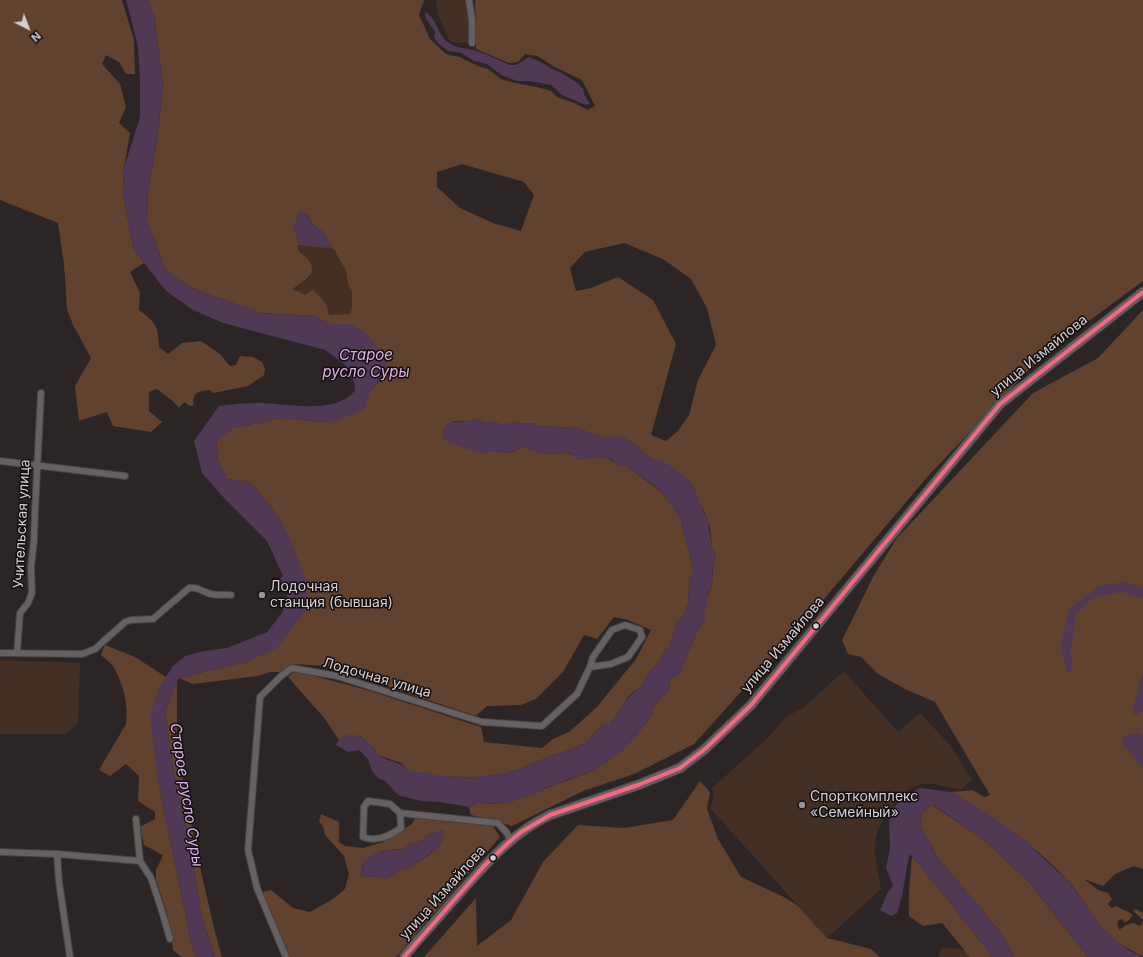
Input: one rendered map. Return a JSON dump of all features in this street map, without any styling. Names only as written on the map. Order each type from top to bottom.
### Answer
[{"type":"main road","name":"улица Измайлова","points":[[404,957],[477,874],[524,830],[550,815],[638,785],[680,768],[704,749],[751,705],[1000,404],[1143,292]]},
{"type":"street","points":[[470,0],[472,43]]},
{"type":"street","name":"Учительская улица","points":[[17,653],[20,613],[28,603],[32,593],[41,394]]},
{"type":"street","points":[[0,461],[125,476]]},
{"type":"street","points":[[0,653],[82,654],[95,649],[125,622],[131,620],[154,619],[189,588],[193,587],[209,594],[231,595]]},
{"type":"street","name":"Лодочная улица","points":[[286,957],[257,888],[248,850],[260,696],[281,676],[292,668],[337,676],[482,722],[542,726],[577,694],[590,667],[593,657],[612,630],[625,625],[640,630],[642,637],[628,657],[611,664],[590,667]]},
{"type":"street","points":[[400,813],[401,828],[391,836],[369,839],[363,837],[364,807],[368,801],[390,804],[400,813],[498,823],[508,834],[511,841]]},
{"type":"street","points":[[136,819],[140,862],[151,878],[162,908],[170,939]]},
{"type":"street","points":[[0,852],[57,854],[140,862]]},
{"type":"street","points":[[57,854],[59,882],[70,957]]},
{"type":"shaded area","points":[[0,0],[122,0],[134,40],[135,74],[126,74],[119,62],[106,55],[102,64],[120,84],[126,107],[119,123],[130,133],[124,168],[123,192],[133,247],[144,263],[130,272],[140,293],[139,310],[155,325],[158,334],[159,347],[168,354],[182,343],[201,341],[220,354],[230,366],[236,365],[240,356],[253,357],[262,362],[265,369],[264,375],[248,386],[214,393],[209,390],[202,391],[195,394],[193,401],[194,405],[190,406],[184,402],[179,408],[174,402],[157,389],[149,392],[149,411],[162,422],[151,432],[113,426],[107,412],[79,421],[75,386],[91,358],[73,325],[67,309],[64,264],[58,223],[0,200]]},
{"type":"shaded area","points":[[148,0],[424,0],[419,15],[430,39],[446,54],[460,57],[488,69],[501,79],[551,91],[557,97],[588,110],[595,106],[582,80],[555,67],[537,56],[525,54],[518,62],[509,63],[476,49],[475,0],[1143,0],[1143,281],[1043,355],[929,475],[813,612],[694,744],[634,774],[583,791],[512,826],[471,815],[469,807],[477,803],[502,804],[595,770],[619,753],[638,733],[651,716],[653,707],[669,689],[672,678],[679,674],[698,629],[702,625],[704,609],[707,605],[707,598],[712,585],[713,565],[716,556],[712,548],[710,528],[704,511],[691,482],[656,460],[651,459],[638,447],[622,437],[604,438],[576,428],[540,426],[532,423],[526,424],[513,422],[502,425],[494,422],[485,423],[477,419],[471,421],[454,421],[447,426],[443,432],[483,453],[492,451],[510,453],[526,447],[531,450],[535,449],[539,453],[567,452],[582,460],[592,457],[602,457],[611,460],[619,466],[626,466],[653,485],[664,495],[680,517],[694,573],[690,576],[688,604],[683,617],[676,624],[668,649],[664,651],[660,661],[650,671],[642,685],[628,697],[614,719],[610,723],[604,723],[585,744],[525,767],[506,773],[474,778],[410,772],[401,763],[378,755],[374,748],[360,736],[343,737],[339,740],[325,719],[288,677],[295,671],[367,690],[481,727],[484,742],[542,748],[553,739],[569,732],[597,707],[636,659],[651,630],[628,620],[614,617],[597,639],[584,635],[563,672],[536,699],[521,705],[487,706],[476,716],[327,666],[292,664],[280,672],[270,672],[258,676],[193,684],[179,678],[250,661],[306,610],[280,518],[250,482],[227,479],[218,460],[216,442],[232,428],[283,418],[332,423],[383,379],[351,324],[329,324],[315,316],[261,313],[189,287],[165,269],[147,220],[148,192],[158,134],[163,84],[154,15]],"holes":[[[462,164],[524,182],[534,195],[521,231],[493,223],[460,208],[437,187],[437,172]],[[299,212],[308,215],[312,223],[322,230],[332,245],[331,248],[299,244],[294,228]],[[624,243],[663,259],[691,279],[707,308],[716,345],[698,380],[689,415],[678,431],[666,441],[651,435],[676,344],[653,300],[618,277],[591,288],[576,291],[570,268],[585,252]],[[297,246],[334,249],[346,271],[348,284],[352,292],[352,308],[350,314],[329,315],[327,305],[313,289],[305,295],[298,291],[292,290],[308,277],[312,269],[311,264],[300,252]]]},
{"type":"shaded area","points":[[436,0],[466,0],[471,27],[471,41],[467,43],[450,42],[438,15]]},
{"type":"shaded area","points":[[297,246],[334,249],[346,271],[348,284],[352,292],[352,308],[350,315],[329,315],[327,305],[312,289],[305,295],[298,291],[292,290],[309,278],[309,263],[299,251]]},
{"type":"shaded area","points":[[1143,310],[1143,869],[1134,866],[1115,874],[1103,886],[1084,879],[1098,890],[1108,893],[1112,899],[1108,904],[1111,908],[1116,906],[1133,915],[1128,921],[1124,922],[1122,919],[1117,922],[1119,930],[1126,925],[1134,923],[1140,926],[1143,920],[1143,956],[1123,945],[1105,931],[1069,882],[1028,844],[983,811],[951,792],[973,790],[984,797],[990,795],[935,702],[905,689],[878,674],[861,657],[848,654],[842,640],[874,575],[897,538],[1033,393],[1098,358]]},
{"type":"shaded area","points":[[105,645],[135,657],[166,677],[159,689],[157,776],[191,942],[196,957],[182,957],[173,950],[166,909],[156,880],[156,870],[163,855],[144,845],[140,827],[155,819],[155,812],[138,801],[139,776],[126,764],[110,776],[99,770],[126,724],[127,717],[126,703],[120,681],[113,666],[101,655]]},
{"type":"shaded area","points":[[0,660],[80,663],[78,723],[66,734],[0,734]]},
{"type":"shaded area","name":"Спорткомплекс «Семейный»","points":[[844,671],[898,732],[920,713],[950,745],[972,780],[962,789],[933,784],[918,785],[907,791],[898,800],[880,825],[875,844],[876,864],[881,889],[827,938],[710,808],[714,796],[712,788],[769,737],[786,717],[804,707]]},
{"type":"shaded area","points":[[177,681],[177,728],[180,767],[201,872],[222,957],[215,957],[202,919],[190,844],[175,781],[165,712]]},
{"type":"shaded area","points":[[700,781],[710,792],[707,809],[718,839],[741,877],[782,896],[797,905],[827,938],[871,949],[880,957],[424,957],[476,898],[477,946],[511,920],[543,862],[578,825],[624,828],[673,820]]},
{"type":"shaded area","points":[[932,805],[982,838],[1028,881],[1088,957],[1014,957],[1002,934],[938,858],[920,826],[922,813]]},
{"type":"shaded area","points":[[321,814],[339,822],[339,842],[345,846],[363,848],[383,842],[412,824],[415,818],[492,825],[500,837],[396,957],[290,957],[262,892],[271,890],[293,908],[310,912],[333,899],[345,889],[349,874],[344,856],[325,835],[323,826],[319,822]],"holes":[[[444,830],[441,843],[432,853],[412,866],[398,871],[387,879],[380,877],[360,876],[362,866],[365,862],[380,852],[398,849],[403,850],[409,845],[420,842],[428,835]]]},
{"type":"shaded area","points":[[912,856],[954,907],[992,957],[970,957],[942,923],[923,926],[909,916],[909,891]]},
{"type":"shaded area","points":[[1136,909],[1143,913],[1143,920],[1133,911]]},
{"type":"shaded area","points":[[942,947],[964,949],[970,957],[938,957]]},
{"type":"water","name":"Старое русло Суры","points":[[126,0],[148,0],[154,15],[163,84],[158,134],[148,192],[147,220],[165,269],[189,287],[261,313],[315,316],[329,324],[351,324],[366,333],[387,360],[383,379],[371,389],[365,409],[332,423],[283,418],[232,428],[216,442],[218,460],[227,479],[250,482],[280,518],[308,584],[306,610],[277,648],[250,661],[179,678],[165,712],[175,781],[190,844],[202,919],[215,957],[196,957],[191,942],[157,776],[150,716],[159,689],[172,667],[185,656],[204,651],[227,648],[267,632],[282,613],[288,593],[286,585],[277,581],[283,576],[267,541],[223,497],[202,473],[194,441],[219,406],[246,403],[298,406],[325,405],[337,403],[347,398],[355,390],[354,382],[344,364],[325,350],[223,323],[193,310],[166,291],[133,247],[123,192],[124,168],[140,117],[140,79],[138,46]]},
{"type":"water","points":[[425,12],[433,19],[445,40],[452,45],[482,53],[510,65],[516,65],[529,57],[541,62],[579,84],[590,104],[586,105],[562,95],[551,85],[529,81],[517,81],[501,75],[487,64],[474,61],[461,53],[448,51],[438,43],[434,37],[435,32],[425,17]]},
{"type":"water","points":[[299,212],[304,212],[315,227],[322,230],[332,245],[332,248],[299,245],[294,228]]},
{"type":"water","points":[[477,419],[485,423],[493,422],[502,425],[512,422],[526,424],[532,423],[540,426],[576,428],[604,438],[617,436],[622,437],[638,447],[651,459],[662,460],[691,482],[708,522],[712,548],[716,556],[713,565],[712,585],[707,597],[707,605],[704,609],[706,619],[698,629],[679,674],[672,678],[669,689],[653,707],[651,716],[638,733],[619,753],[595,770],[531,795],[502,804],[477,803],[469,807],[439,802],[421,801],[398,795],[384,780],[379,779],[372,771],[368,759],[359,750],[348,752],[336,745],[344,736],[354,735],[368,742],[380,756],[407,768],[411,772],[474,778],[506,773],[585,744],[604,723],[610,723],[614,719],[625,701],[642,685],[650,671],[660,661],[664,651],[668,649],[676,624],[683,617],[688,604],[690,576],[694,573],[680,517],[664,495],[654,485],[626,466],[619,466],[611,459],[593,457],[577,460],[572,454],[567,452],[564,454],[539,453],[535,449],[531,450],[526,447],[510,453],[492,451],[483,453],[475,452],[443,440],[446,426],[450,423]]},
{"type":"water","points":[[1126,582],[1143,588],[1143,598],[1123,592],[1094,597],[1076,615],[1071,648],[1072,671],[1066,673],[1061,645],[1069,609],[1099,586]]},
{"type":"water","points":[[1143,673],[1143,710],[1136,715],[1132,712]]},
{"type":"water","points":[[1139,733],[1143,736],[1143,769],[1124,745],[1122,738]]},
{"type":"water","points":[[920,788],[951,792],[988,814],[1023,839],[1069,882],[1105,931],[1127,949],[1143,957],[1088,957],[1028,881],[982,838],[933,805],[922,813],[920,826],[938,858],[1002,934],[1014,957],[992,957],[954,907],[912,856],[909,855],[902,896],[897,913],[891,916],[880,910],[888,892],[893,886],[886,868],[890,849],[889,816],[900,799]]},
{"type":"water","points":[[444,830],[440,847],[412,866],[398,871],[387,879],[380,877],[360,876],[362,865],[366,860],[375,854],[387,850],[403,850],[409,845],[420,842],[428,835]]},
{"type":"transit line","points":[[404,957],[484,866],[521,832],[550,815],[638,785],[680,768],[705,749],[751,705],[1000,404],[1143,292]]},
{"type":"place","name":"Лодочная станция (бывшая)","points":[[262,595]]},
{"type":"place","name":"Спорткомплекс «Семейный»","points":[[802,805]]}]
